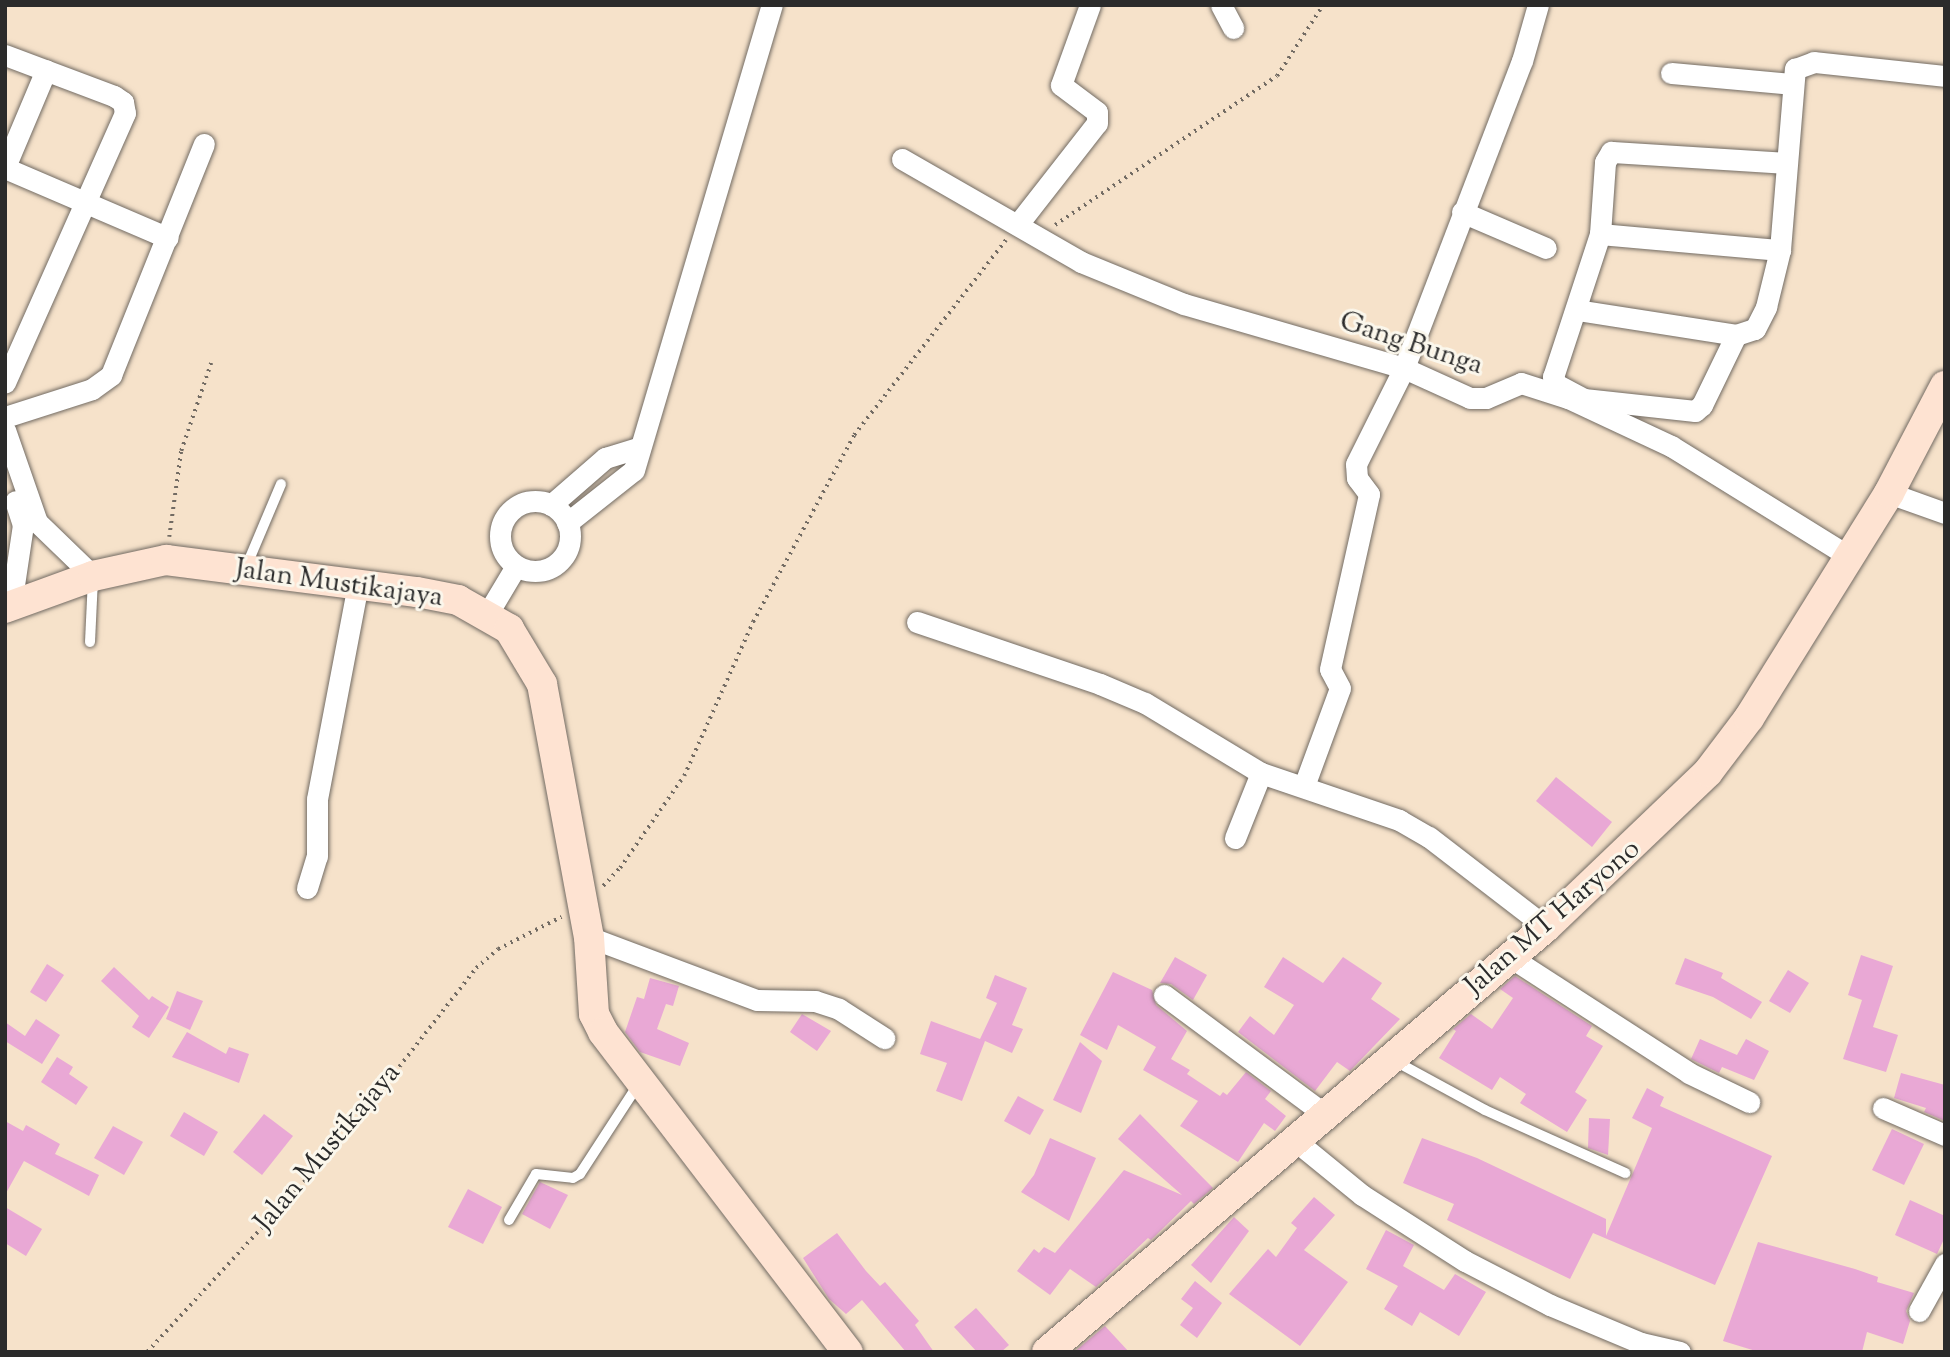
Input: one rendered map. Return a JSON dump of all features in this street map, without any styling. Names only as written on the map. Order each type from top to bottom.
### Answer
[{"type":"street","points":[[567,523],[629,476],[772,5]]},
{"type":"street","points":[[1018,224],[1097,123],[1097,111],[1061,85],[1090,5]]},
{"type":"street","points":[[1221,5],[1233,28]]},
{"type":"street","points":[[1304,786],[1340,688],[1330,668],[1369,494],[1356,473],[1356,464],[1404,368],[1522,61],[1538,5]]},
{"type":"street","points":[[5,55],[114,96],[124,107],[5,383]]},
{"type":"street","points":[[1577,310],[1736,335],[1755,329],[1766,307],[1780,250],[1791,84],[1795,69],[1814,62],[1945,76]]},
{"type":"street","points":[[46,70],[5,168],[168,238]]},
{"type":"street","points":[[1671,73],[1791,84]]},
{"type":"street","points":[[5,418],[103,384],[111,375],[204,144]]},
{"type":"street","points":[[1736,335],[1702,405],[1695,411],[1584,399],[1556,384],[1553,377],[1600,233],[1605,162],[1611,152],[1786,163]]},
{"type":"street","name":"Gang Bunga","points":[[902,159],[990,213],[1040,235],[1081,262],[1184,304],[1404,368],[1470,398],[1486,398],[1521,383],[1568,398],[1671,446],[1847,555]]},
{"type":"street","points":[[1462,212],[1546,248]]},
{"type":"street","points":[[1600,233],[1780,250]]},
{"type":"street","name":"Jalan MT Haryono","points":[[1047,1352],[1297,1142],[1546,927],[1709,772],[1749,718],[1847,555],[1889,493],[1945,386]]},
{"type":"street","points":[[5,430],[37,522],[93,576]]},
{"type":"street","points":[[551,505],[605,458],[638,448]]},
{"type":"street","points":[[5,472],[23,525],[8,607]]},
{"type":"street","points":[[1889,493],[1945,513]]},
{"type":"street","points":[[525,503],[551,505],[567,523],[569,544],[558,563],[537,571],[516,566],[501,545],[504,519],[525,503]]},
{"type":"street","name":"Jalan Mustikajaya","points":[[8,607],[93,576],[166,560],[458,600],[488,613],[509,629],[542,684],[589,937],[594,1014],[639,1083],[848,1352]]},
{"type":"street","points":[[488,613],[516,566]]},
{"type":"street","points":[[307,888],[317,856],[317,799],[358,585]]},
{"type":"street","points":[[917,622],[1145,703],[1261,773],[1367,806],[1429,837],[1546,927]]},
{"type":"street","points":[[1235,838],[1261,773]]},
{"type":"street","points":[[589,937],[758,1000],[815,1001],[839,1009],[884,1038]]},
{"type":"street","points":[[1510,957],[1689,1073],[1749,1102]]},
{"type":"street","points":[[1164,995],[1327,1116]]},
{"type":"street","points":[[1883,1108],[1945,1135]]},
{"type":"street","points":[[1297,1142],[1362,1195],[1465,1261],[1640,1347],[1680,1352]]},
{"type":"street","points":[[1919,1311],[1945,1264]]},
{"type":"lane","points":[[245,570],[281,484]]},
{"type":"lane","points":[[90,642],[93,576]]},
{"type":"lane","points":[[1391,1059],[1416,1077],[1625,1173]]},
{"type":"lane","points":[[509,1220],[536,1174],[573,1178],[580,1174],[639,1083]]},
{"type":"path","points":[[1040,235],[1277,76],[1323,5]]},
{"type":"path","points":[[583,906],[620,869],[684,776],[753,622],[854,435],[1018,224]]},
{"type":"path","points":[[166,560],[181,451],[211,363]]},
{"type":"path","name":"Jalan Mustikajaya","points":[[147,1352],[339,1144],[476,968],[498,950],[583,906]]},
{"type":"building","points":[[1556,777],[1612,822],[1592,847],[1536,801]]},
{"type":"building","points":[[1861,955],[1893,966],[1873,1027],[1898,1035],[1886,1072],[1843,1059],[1862,1000],[1848,995]]},
{"type":"building","points":[[1175,957],[1207,975],[1193,1000],[1171,984],[1160,983]]},
{"type":"building","points":[[1283,957],[1323,983],[1343,957],[1382,983],[1371,999],[1400,1019],[1350,1071],[1337,1062],[1315,1091],[1238,1032],[1250,1016],[1274,1035],[1294,1005],[1264,987]]},
{"type":"building","points":[[1685,958],[1723,973],[1721,978],[1762,1002],[1751,1019],[1713,997],[1675,984]]},
{"type":"building","points":[[47,964],[64,975],[46,1002],[30,992]]},
{"type":"building","points":[[114,967],[149,1000],[152,996],[169,1007],[149,1038],[132,1027],[139,1016],[101,981]]},
{"type":"building","points":[[1788,970],[1809,983],[1790,1013],[1769,1001]]},
{"type":"building","points":[[1113,972],[1152,990],[1156,1005],[1187,1031],[1171,1059],[1190,1070],[1187,1074],[1220,1096],[1223,1092],[1227,1095],[1246,1072],[1271,1091],[1265,1099],[1286,1116],[1275,1131],[1264,1123],[1238,1162],[1180,1126],[1198,1101],[1143,1070],[1156,1047],[1118,1025],[1107,1050],[1080,1035]]},
{"type":"building","points":[[995,975],[1027,988],[1012,1025],[1023,1029],[1012,1053],[985,1041],[962,1101],[936,1091],[947,1063],[920,1054],[931,1021],[980,1039],[997,1003],[986,998]]},
{"type":"building","points":[[1515,976],[1592,1026],[1586,1036],[1603,1046],[1575,1092],[1587,1100],[1567,1132],[1520,1103],[1526,1094],[1500,1077],[1492,1090],[1439,1058],[1456,1031],[1453,1029],[1471,1014],[1492,1029],[1513,998],[1500,989]]},
{"type":"building","points":[[650,978],[679,986],[673,1006],[666,1004],[657,1029],[689,1043],[680,1066],[640,1052],[625,1032],[637,997],[644,999]]},
{"type":"building","points":[[177,991],[203,1001],[190,1030],[166,1019]]},
{"type":"building","points":[[802,1014],[831,1031],[817,1051],[790,1032]]},
{"type":"building","points":[[36,1019],[60,1035],[42,1064],[5,1041],[5,1022],[25,1036]]},
{"type":"building","points":[[187,1032],[226,1054],[229,1047],[249,1054],[239,1083],[172,1057]]},
{"type":"building","points":[[1700,1039],[1737,1055],[1746,1039],[1769,1051],[1754,1080],[1722,1067],[1719,1073],[1691,1059]]},
{"type":"building","points":[[1080,1042],[1102,1061],[1081,1113],[1053,1100]]},
{"type":"building","points":[[57,1057],[73,1067],[69,1074],[88,1087],[76,1105],[41,1082]]},
{"type":"building","points":[[1901,1073],[1945,1085],[1945,1121],[1924,1112],[1926,1108],[1894,1098]]},
{"type":"building","points":[[1647,1088],[1664,1097],[1660,1106],[1772,1156],[1715,1285],[1593,1233],[1570,1279],[1447,1220],[1454,1204],[1403,1183],[1422,1138],[1477,1158],[1606,1219],[1606,1236],[1652,1128],[1632,1118]]},
{"type":"building","points":[[1018,1096],[1044,1110],[1030,1135],[1004,1121]]},
{"type":"building","points":[[184,1112],[218,1132],[204,1156],[170,1136]]},
{"type":"building","points":[[264,1114],[293,1136],[262,1175],[233,1152]]},
{"type":"building","points":[[1140,1114],[1213,1188],[1194,1204],[1191,1201],[1096,1287],[1070,1269],[1050,1295],[1017,1271],[1034,1249],[1039,1253],[1044,1247],[1055,1253],[1124,1170],[1182,1195],[1118,1139]]},
{"type":"building","points":[[1589,1118],[1610,1119],[1608,1155],[1588,1148]]},
{"type":"building","points":[[5,1121],[23,1131],[26,1125],[60,1144],[55,1154],[99,1175],[89,1196],[24,1161],[5,1195]]},
{"type":"building","points":[[113,1126],[143,1142],[124,1175],[94,1158]]},
{"type":"building","points":[[1892,1129],[1924,1144],[1904,1185],[1872,1170]]},
{"type":"building","points":[[1050,1138],[1096,1158],[1069,1221],[1021,1192],[1034,1175]]},
{"type":"building","points":[[540,1182],[568,1195],[550,1229],[522,1214]]},
{"type":"building","points":[[468,1189],[502,1207],[483,1244],[448,1227]]},
{"type":"building","points":[[1314,1197],[1335,1215],[1304,1250],[1348,1282],[1300,1346],[1229,1294],[1268,1249],[1276,1257],[1297,1228],[1291,1223]]},
{"type":"building","points":[[1910,1200],[1945,1216],[1945,1237],[1937,1254],[1895,1235]]},
{"type":"building","points":[[5,1207],[42,1229],[26,1256],[5,1243]]},
{"type":"building","points":[[1234,1217],[1249,1231],[1211,1283],[1191,1265]]},
{"type":"building","points":[[1386,1230],[1414,1245],[1403,1266],[1444,1290],[1455,1274],[1486,1292],[1459,1336],[1420,1312],[1412,1326],[1384,1309],[1398,1286],[1366,1269]]},
{"type":"building","points":[[837,1233],[866,1271],[880,1286],[885,1282],[919,1321],[915,1325],[934,1352],[906,1352],[862,1300],[846,1314],[829,1299],[803,1258]]},
{"type":"building","points":[[1758,1242],[1855,1269],[1878,1277],[1877,1282],[1914,1293],[1906,1311],[1910,1321],[1903,1344],[1867,1332],[1862,1352],[1759,1352],[1723,1341]]},
{"type":"building","points":[[1195,1281],[1222,1303],[1197,1338],[1180,1325],[1193,1308],[1181,1299]]},
{"type":"building","points":[[976,1308],[1009,1345],[1001,1352],[977,1352],[954,1327]]},
{"type":"building","points":[[1105,1326],[1129,1352],[1074,1352]]}]
